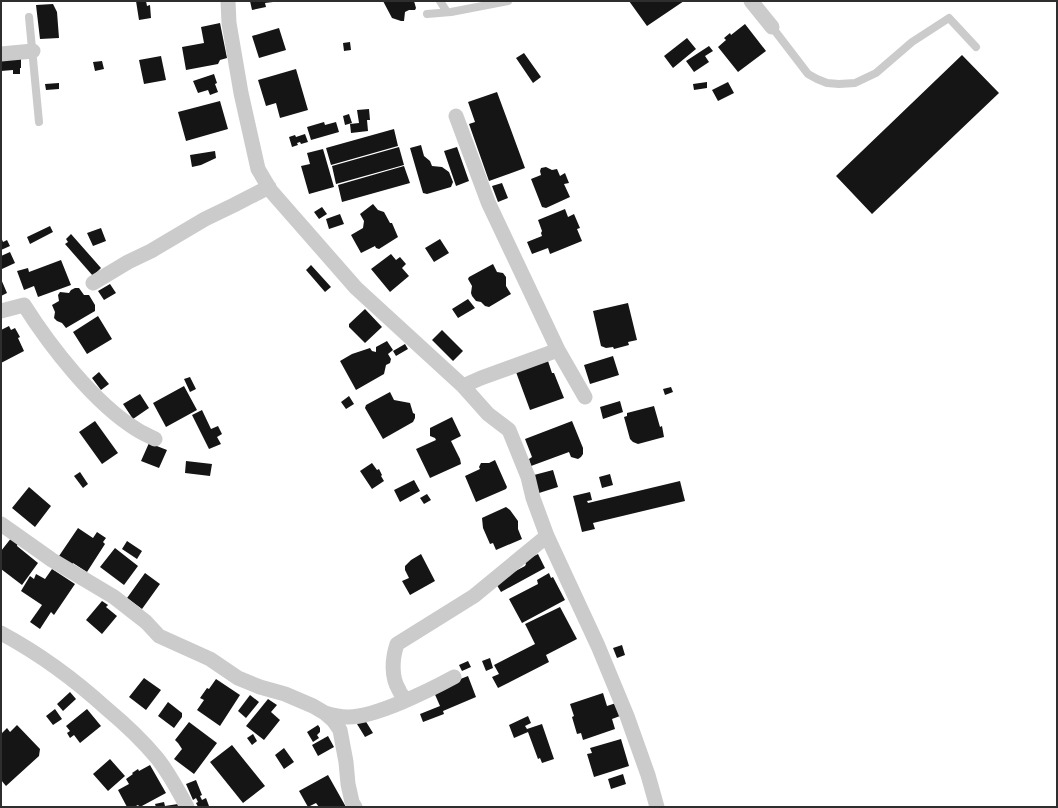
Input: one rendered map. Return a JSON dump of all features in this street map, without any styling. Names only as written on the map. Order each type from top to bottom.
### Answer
[{"type":"street","points":[[228,1],[229,22],[246,115],[258,169],[269,187],[356,288],[463,386],[488,414],[509,430],[528,477],[533,498],[547,536],[616,688],[648,775],[657,807]]},
{"type":"street","points":[[751,1],[772,27]]},
{"type":"street","points":[[1,54],[33,51]]},
{"type":"street","points":[[456,116],[488,202],[558,350],[584,397]]},
{"type":"street","points":[[93,283],[205,219],[234,206],[269,187]]},
{"type":"street","points":[[1,311],[24,305],[36,324],[68,364],[100,400],[136,429],[155,439]]},
{"type":"street","points":[[463,386],[558,350]]},
{"type":"street","points":[[1,524],[52,560],[114,597],[146,622],[158,636],[210,659],[238,678],[260,687],[285,694],[325,713],[333,720],[340,730],[346,762],[348,784],[352,802],[355,807]]},
{"type":"street","points":[[407,700],[398,690],[393,671],[394,654],[397,644],[474,596],[547,536]]},
{"type":"street","points":[[1,633],[52,663],[124,723],[157,758],[174,783],[187,807]]},
{"type":"street","points":[[325,713],[346,717],[357,716],[407,700],[435,688],[454,677]]},
{"type":"lane","points":[[440,1],[448,12]]},
{"type":"lane","points":[[427,14],[448,12],[508,1]]},
{"type":"lane","points":[[29,17],[39,122]]},
{"type":"lane","points":[[772,27],[808,74],[827,83],[855,83],[876,73],[912,42],[950,18],[976,46]]},
{"type":"building","points":[[136,1],[146,1],[147,6],[150,5],[151,18],[139,20]]},
{"type":"building","points":[[250,1],[273,2],[265,3],[266,7],[252,10]]},
{"type":"building","points":[[383,1],[414,1],[416,8],[415,10],[405,12],[404,21],[401,21],[392,18]]},
{"type":"building","points":[[629,1],[684,1],[647,26]]},
{"type":"building","points":[[53,4],[57,12],[59,38],[40,39],[36,5]]},
{"type":"building","points":[[220,23],[227,58],[220,60],[218,64],[186,70],[182,47],[204,43],[201,27]]},
{"type":"building","points":[[745,24],[766,51],[738,72],[718,47],[726,40],[724,38],[730,33],[731,35]]},
{"type":"building","points":[[279,28],[286,50],[259,58],[252,36]]},
{"type":"building","points":[[687,38],[696,49],[673,68],[664,56]]},
{"type":"building","points":[[350,42],[351,50],[344,51],[343,43]]},
{"type":"building","points":[[709,46],[713,51],[705,56],[709,62],[694,72],[686,61]]},
{"type":"building","points":[[524,53],[541,77],[533,83],[516,58]]},
{"type":"building","points":[[962,55],[999,93],[872,214],[836,176]]},
{"type":"building","points":[[161,56],[166,80],[144,84],[139,60]]},
{"type":"building","points":[[21,59],[20,74],[13,74],[13,70],[1,71],[1,60]]},
{"type":"building","points":[[102,61],[104,69],[95,71],[93,62]]},
{"type":"building","points":[[296,69],[308,110],[280,118],[276,103],[266,106],[258,80]]},
{"type":"building","points":[[214,74],[218,92],[210,95],[208,90],[198,93],[193,81]]},
{"type":"building","points":[[707,82],[707,88],[694,90],[693,84]]},
{"type":"building","points":[[728,82],[734,93],[718,101],[712,90]]},
{"type":"building","points":[[59,83],[59,89],[46,90],[45,84]]},
{"type":"building","points":[[497,92],[525,168],[489,181],[469,124],[475,122],[468,102]]},
{"type":"building","points":[[220,101],[228,129],[186,141],[178,112]]},
{"type":"building","points":[[369,109],[370,120],[367,120],[368,131],[351,133],[350,124],[359,123],[357,110]]},
{"type":"building","points":[[349,114],[352,123],[345,125],[343,116]]},
{"type":"building","points":[[324,122],[325,125],[336,122],[339,132],[311,140],[307,127]]},
{"type":"building","points":[[394,129],[398,146],[331,165],[326,148]]},
{"type":"building","points":[[305,134],[308,142],[301,144],[300,142],[297,143],[298,145],[292,147],[289,137],[295,135],[296,137]]},
{"type":"building","points":[[421,145],[424,156],[430,161],[432,166],[442,167],[449,172],[453,182],[451,187],[427,194],[423,193],[410,148]]},
{"type":"building","points":[[399,147],[404,165],[336,184],[332,166]]},
{"type":"building","points":[[457,147],[469,181],[456,186],[444,151]]},
{"type":"building","points":[[323,149],[334,187],[309,194],[301,166],[310,164],[307,153]]},
{"type":"building","points":[[215,151],[216,158],[201,165],[192,167],[190,155]]},
{"type":"building","points":[[404,166],[410,183],[342,202],[338,185]]},
{"type":"building","points":[[546,167],[552,170],[557,169],[560,176],[565,173],[569,183],[564,184],[570,197],[546,208],[542,207],[531,179],[541,175],[541,168]]},
{"type":"building","points":[[502,183],[508,198],[498,202],[492,186]]},
{"type":"building","points":[[373,204],[378,210],[384,212],[390,223],[392,223],[398,237],[379,249],[375,246],[361,253],[351,235],[363,228],[364,221],[360,214]]},
{"type":"building","points":[[322,207],[327,214],[319,219],[314,212]]},
{"type":"building","points":[[565,209],[568,217],[574,214],[580,228],[577,229],[582,241],[550,254],[548,248],[532,254],[527,242],[542,236],[542,231],[538,220]]},
{"type":"building","points":[[340,214],[344,224],[329,229],[326,219]]},
{"type":"building","points":[[50,226],[53,232],[30,244],[27,237]]},
{"type":"building","points":[[101,228],[106,241],[93,246],[87,233]]},
{"type":"building","points":[[71,234],[101,268],[93,276],[65,244],[68,242],[66,239]]},
{"type":"building","points":[[1,237],[3,242],[7,240],[10,246],[1,250]]},
{"type":"building","points":[[440,239],[449,253],[434,262],[425,248]]},
{"type":"building","points":[[10,252],[15,263],[2,269],[1,256]]},
{"type":"building","points":[[391,254],[396,260],[400,257],[406,264],[402,268],[409,276],[390,292],[371,269]]},
{"type":"building","points":[[61,260],[71,285],[38,297],[34,286],[24,290],[17,271],[28,268],[29,272]]},
{"type":"building","points":[[493,264],[497,272],[503,273],[506,277],[506,286],[511,294],[489,307],[476,301],[472,296],[472,286],[468,279],[469,277]]},
{"type":"building","points":[[311,265],[331,287],[325,292],[306,270]]},
{"type":"building","points":[[1,279],[7,293],[1,296]]},
{"type":"building","points":[[110,284],[116,293],[104,300],[98,291]]},
{"type":"building","points":[[75,288],[79,288],[84,295],[89,295],[95,305],[95,311],[66,328],[62,323],[54,318],[55,312],[52,305],[59,301],[58,295],[60,292],[69,293]]},
{"type":"building","points":[[468,299],[475,308],[458,318],[452,309]]},
{"type":"building","points":[[628,303],[637,340],[628,342],[629,345],[614,349],[613,347],[606,348],[601,346],[593,311]]},
{"type":"building","points":[[365,309],[382,327],[365,343],[349,327],[349,324]]},
{"type":"building","points":[[98,316],[112,339],[87,354],[73,332]]},
{"type":"building","points":[[9,326],[11,330],[15,328],[20,337],[18,338],[24,351],[1,363],[1,330]]},
{"type":"building","points":[[442,330],[463,351],[453,361],[432,340]]},
{"type":"building","points":[[387,341],[393,350],[388,354],[391,359],[390,363],[386,365],[384,374],[356,390],[340,361],[352,354],[370,348],[372,351],[376,352],[376,347]]},
{"type":"building","points":[[405,344],[408,349],[396,356],[393,351]]},
{"type":"building","points":[[613,356],[619,375],[590,384],[584,365]]},
{"type":"building","points":[[548,361],[564,398],[530,410],[516,372]]},
{"type":"building","points":[[99,372],[109,384],[101,390],[92,378]]},
{"type":"building","points":[[190,377],[196,389],[190,392],[184,379]]},
{"type":"building","points":[[184,386],[197,410],[166,427],[153,403]]},
{"type":"building","points":[[671,387],[673,392],[665,395],[663,389]]},
{"type":"building","points":[[390,392],[394,400],[410,403],[413,413],[415,414],[415,418],[413,422],[383,439],[365,408],[366,405]]},
{"type":"building","points":[[140,394],[149,408],[133,419],[123,404]]},
{"type":"building","points":[[349,396],[354,404],[346,409],[341,402]]},
{"type":"building","points":[[620,401],[623,412],[603,419],[600,407]]},
{"type":"building","points":[[654,406],[660,427],[662,426],[664,437],[638,444],[633,442],[630,439],[624,417],[627,416],[627,413]]},
{"type":"building","points":[[202,410],[211,429],[218,426],[222,434],[217,437],[221,444],[209,449],[192,415]]},
{"type":"building","points":[[452,417],[461,436],[451,441],[461,464],[430,478],[416,449],[436,440],[430,436],[430,428]]},
{"type":"building","points":[[95,421],[118,453],[102,464],[79,432]]},
{"type":"building","points":[[572,421],[583,448],[583,454],[581,457],[578,459],[571,457],[569,452],[531,466],[529,459],[532,457],[525,439]]},
{"type":"building","points":[[149,443],[167,450],[159,468],[141,461]]},
{"type":"building","points":[[495,460],[507,487],[506,489],[476,502],[465,476],[480,469],[479,467],[481,463],[489,463]]},
{"type":"building","points":[[186,461],[212,464],[210,476],[185,473]]},
{"type":"building","points":[[372,463],[377,470],[379,469],[384,481],[372,489],[360,471]]},
{"type":"building","points":[[553,470],[558,487],[539,493],[534,475]]},
{"type":"building","points":[[80,472],[88,484],[83,488],[74,476]]},
{"type":"building","points":[[610,474],[613,485],[602,488],[599,477]]},
{"type":"building","points":[[414,480],[420,491],[400,502],[394,490]]},
{"type":"building","points":[[680,481],[685,501],[593,523],[595,529],[582,532],[573,496],[590,492],[592,500],[587,501],[588,503]]},
{"type":"building","points":[[29,487],[51,506],[35,527],[12,508]]},
{"type":"building","points":[[427,494],[431,500],[424,504],[420,498]]},
{"type":"building","points":[[506,507],[518,521],[518,529],[522,539],[496,550],[493,543],[490,544],[483,528],[482,518]]},
{"type":"building","points":[[78,528],[93,538],[97,532],[106,538],[103,542],[105,544],[87,572],[73,563],[72,565],[59,556]]},
{"type":"building","points":[[12,537],[18,542],[17,546],[38,563],[22,585],[1,569],[1,551]]},
{"type":"building","points":[[127,541],[142,551],[137,559],[122,549]]},
{"type":"building","points":[[115,548],[138,566],[124,585],[100,567]]},
{"type":"building","points":[[421,554],[435,581],[410,595],[402,581],[409,578],[405,570],[405,566]]},
{"type":"building","points":[[538,554],[545,568],[501,592],[495,582],[525,566],[526,564],[524,561]]},
{"type":"building","points":[[52,569],[75,584],[54,615],[51,612],[40,629],[30,622],[42,605],[21,591],[30,576],[34,579],[36,574],[45,579]]},
{"type":"building","points":[[145,573],[160,584],[142,609],[127,598]]},
{"type":"building","points":[[549,573],[551,578],[553,577],[565,600],[522,623],[509,599],[538,584],[537,580]]},
{"type":"building","points":[[102,601],[108,605],[106,607],[117,616],[102,634],[86,620]]},
{"type":"building","points":[[560,607],[577,639],[546,655],[549,662],[498,688],[492,677],[499,674],[494,665],[535,644],[525,624]]},
{"type":"building","points":[[622,645],[625,655],[617,658],[613,648]]},
{"type":"building","points":[[490,658],[493,668],[486,671],[482,661]]},
{"type":"building","points":[[468,661],[471,667],[462,671],[459,665]]},
{"type":"building","points":[[468,676],[476,697],[443,711],[444,714],[423,722],[420,714],[440,706],[433,690]]},
{"type":"building","points":[[144,678],[161,690],[146,710],[129,697]]},
{"type":"building","points":[[216,679],[240,695],[220,726],[197,710],[204,700],[200,698]]},
{"type":"building","points":[[70,692],[76,699],[63,711],[57,704]]},
{"type":"building","points":[[603,693],[607,706],[616,703],[620,716],[612,719],[615,729],[583,740],[581,733],[577,734],[570,704]]},
{"type":"building","points":[[250,695],[259,702],[246,718],[238,711]]},
{"type":"building","points":[[268,699],[277,705],[271,712],[280,720],[264,740],[246,726]]},
{"type":"building","points":[[168,702],[182,713],[182,717],[174,728],[158,716]]},
{"type":"building","points":[[55,709],[62,719],[53,725],[46,716]]},
{"type":"building","points":[[87,709],[101,726],[80,743],[74,735],[70,738],[67,733],[70,731],[66,726]]},
{"type":"building","points":[[528,716],[531,723],[525,726],[527,729],[542,724],[554,759],[542,763],[540,758],[538,759],[528,732],[514,738],[509,725]]},
{"type":"building","points":[[365,720],[373,733],[365,737],[357,724]]},
{"type":"building","points":[[189,722],[217,743],[194,774],[174,759],[182,749],[175,740]]},
{"type":"building","points":[[17,725],[40,749],[39,756],[6,786],[1,780],[1,734],[7,728],[10,732]]},
{"type":"building","points":[[318,725],[320,732],[317,735],[319,738],[313,742],[307,732]]},
{"type":"building","points":[[253,734],[257,741],[252,745],[247,738]]},
{"type":"building","points":[[328,736],[334,747],[318,756],[312,745]]},
{"type":"building","points":[[621,739],[629,766],[594,777],[587,754],[592,753],[590,748]]},
{"type":"building","points":[[232,745],[265,786],[243,803],[210,762]]},
{"type":"building","points":[[284,748],[294,762],[284,769],[275,755]]},
{"type":"building","points":[[110,759],[125,776],[108,791],[93,774]]},
{"type":"building","points":[[150,765],[166,793],[140,807],[138,805],[134,807],[127,807],[118,790],[129,784],[126,779],[133,774],[132,773],[138,769],[139,771]]},
{"type":"building","points":[[623,774],[626,784],[611,789],[608,779]]},
{"type":"building","points":[[328,775],[346,807],[319,807],[316,803],[308,807],[299,791]]},
{"type":"building","points":[[196,780],[202,795],[200,796],[202,800],[206,798],[209,806],[198,807],[196,798],[193,800],[186,784]]},
{"type":"building","points":[[164,802],[165,806],[178,804],[179,807],[156,807],[155,804]]}]
